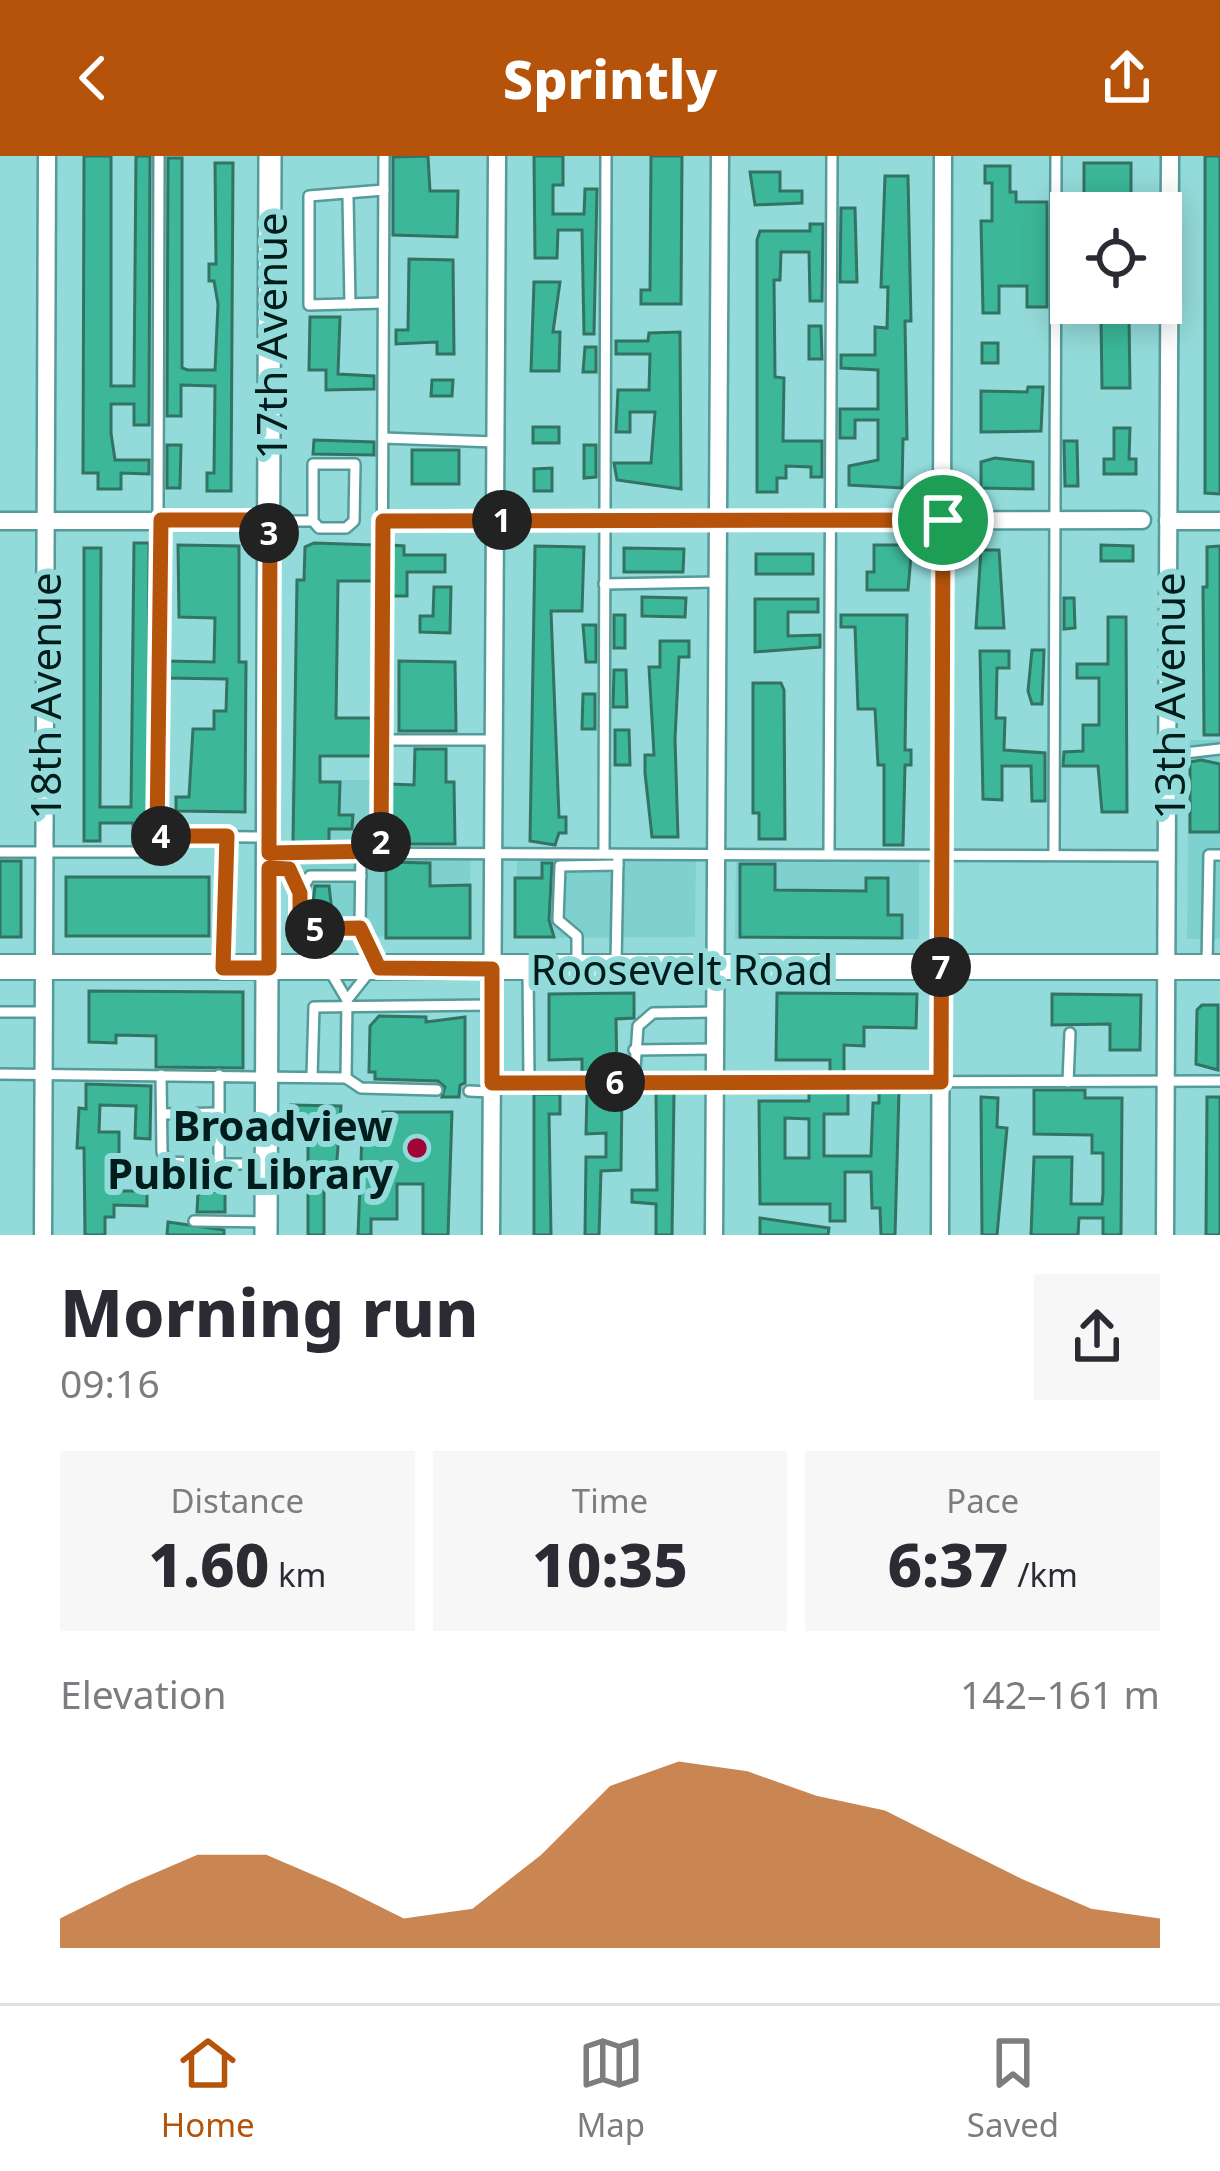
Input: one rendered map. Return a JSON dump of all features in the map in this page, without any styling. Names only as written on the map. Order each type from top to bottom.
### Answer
[{"type":"main road","name":"Roosevelt Road","points":[[0,967],[1214,967]]},
{"type":"street","name":"18th Avenue","points":[[43,1235],[47,156]]},
{"type":"street","name":"17th Avenue","points":[[266,1229],[270,156]]},
{"type":"street","points":[[490,1235],[497,156]]},
{"type":"street","points":[[714,1235],[720,156]]},
{"type":"street","points":[[940,1235],[943,156]]},
{"type":"street","name":"13th Avenue","points":[[1165,1235],[1170,156]]},
{"type":"street","points":[[0,520],[270,520]]},
{"type":"street","points":[[383,521],[1142,520]]},
{"type":"street","points":[[1168,521],[1220,520]]},
{"type":"lane","points":[[0,852],[157,852],[159,156]]},
{"type":"lane","points":[[381,851],[384,156]]},
{"type":"lane","points":[[604,852],[606,156]]},
{"type":"lane","points":[[829,854],[832,156]]},
{"type":"lane","points":[[1054,855],[1056,156]]},
{"type":"lane","points":[[383,303],[309,304],[309,196],[348,197],[384,190]]},
{"type":"lane","points":[[348,197],[350,304]]},
{"type":"lane","points":[[383,438],[495,442]]},
{"type":"lane","points":[[270,520],[313,520],[320,528],[346,528],[354,521],[355,464],[313,464],[313,520]]},
{"type":"lane","points":[[604,584],[718,582]]},
{"type":"lane","points":[[382,740],[494,740]]},
{"type":"lane","points":[[1168,755],[1220,748]]},
{"type":"lane","points":[[157,836],[227,836],[269,853],[289,869],[300,893],[300,924],[308,929],[360,928]]},
{"type":"lane","points":[[223,968],[227,836]]},
{"type":"lane","points":[[348,1003],[376,968],[360,928],[361,852]]},
{"type":"lane","points":[[269,853],[604,852],[618,858]]},
{"type":"lane","points":[[577,968],[577,936],[558,920],[560,866],[717,853],[1167,856]]},
{"type":"lane","points":[[1214,967],[1209,855],[1220,855]]},
{"type":"lane","points":[[616,968],[618,858]]},
{"type":"lane","points":[[300,893],[310,876],[361,876]]},
{"type":"lane","points":[[328,968],[348,1003],[346,1078]]},
{"type":"lane","points":[[528,968],[529,1082]]},
{"type":"lane","points":[[312,1077],[314,1007],[348,1003],[492,1005]]},
{"type":"lane","points":[[0,1012],[44,1012]]},
{"type":"lane","points":[[634,1082],[638,1026],[653,1013],[715,1012]]},
{"type":"lane","points":[[1069,1082],[1070,1033]]},
{"type":"lane","points":[[634,1050],[715,1049]]},
{"type":"lane","points":[[0,1074],[346,1078],[361,1088],[437,1090]]},
{"type":"lane","points":[[161,1075],[162,1152],[167,1162],[267,1164]]},
{"type":"lane","points":[[219,1075],[219,1164]]},
{"type":"lane","points":[[469,1091],[529,1082],[1220,1082]]},
{"type":"lane","points":[[161,1114],[219,1113]]},
{"type":"lane","points":[[194,1221],[266,1229]]},
{"type":"shaded area","points":[[1189,740],[1220,740],[1220,939],[1187,939]]},
{"type":"shaded area","points":[[291,780],[375,780],[376,857],[471,857],[468,937],[292,936]]},
{"type":"shaded area","points":[[517,858],[696,859],[695,937],[515,938]]},
{"type":"shaded area","points":[[919,858],[919,939],[735,939],[736,859]]},
{"type":"building","points":[[84,156],[111,156],[111,386],[134,386],[136,156],[150,156],[149,425],[134,425],[134,404],[111,404],[115,460],[149,460],[149,474],[121,473],[121,489],[98,489],[98,473],[83,473]]},
{"type":"building","points":[[428,156],[430,191],[458,191],[457,237],[393,235],[393,157]]},
{"type":"building","points":[[534,156],[563,156],[563,185],[553,185],[553,214],[584,214],[585,189],[597,189],[594,334],[584,334],[582,230],[558,230],[557,258],[535,258]]},
{"type":"building","points":[[651,156],[682,156],[681,304],[641,304],[641,290],[650,290]]},
{"type":"building","points":[[1205,156],[1220,156],[1220,494],[1205,493]]},
{"type":"building","points":[[168,158],[182,158],[182,368],[188,370],[215,370],[218,304],[214,281],[209,281],[209,264],[216,264],[215,163],[233,163],[231,491],[207,491],[207,473],[214,473],[215,386],[181,385],[181,416],[167,416]]},
{"type":"building","points":[[1084,163],[1131,163],[1131,192],[1084,192]]},
{"type":"building","points":[[985,166],[1010,166],[1010,192],[1016,192],[1016,202],[1047,202],[1047,307],[1027,307],[1027,286],[999,286],[999,313],[983,313],[981,221],[992,221],[992,183],[985,183]]},
{"type":"building","points":[[750,172],[780,172],[780,191],[802,191],[802,203],[755,205]]},
{"type":"building","points":[[885,176],[908,176],[911,321],[905,321],[907,439],[903,439],[902,488],[849,485],[849,466],[878,460],[878,420],[855,420],[855,438],[840,438],[840,409],[878,409],[878,370],[841,368],[841,355],[875,355],[875,327],[887,328],[888,287],[881,287]]},
{"type":"building","points":[[841,208],[855,208],[857,282],[840,282]]},
{"type":"building","points":[[810,224],[823,224],[822,301],[810,301],[809,252],[781,252],[780,280],[774,280],[775,377],[784,378],[783,441],[822,441],[822,477],[811,477],[811,467],[786,466],[786,478],[777,478],[777,492],[757,492],[757,240],[760,231],[810,231]]},
{"type":"building","points":[[409,259],[453,260],[454,354],[437,354],[437,342],[396,344],[396,330],[408,330]]},
{"type":"building","points":[[534,282],[560,282],[553,332],[560,332],[559,371],[531,371]]},
{"type":"building","points":[[310,317],[340,317],[338,374],[374,376],[374,389],[326,390],[326,370],[309,370]]},
{"type":"building","points":[[1101,324],[1129,324],[1130,388],[1102,388]]},
{"type":"building","points":[[809,326],[821,326],[822,359],[809,359]]},
{"type":"building","points":[[680,332],[681,489],[617,480],[614,463],[651,463],[655,412],[630,412],[630,432],[616,432],[618,390],[649,390],[650,354],[616,354],[616,341],[648,341],[649,333]]},
{"type":"building","points":[[982,343],[998,343],[998,363],[982,363]]},
{"type":"building","points":[[585,347],[596,347],[596,372],[583,372]]},
{"type":"building","points":[[432,380],[453,380],[452,396],[431,396]]},
{"type":"building","points":[[1028,387],[1043,387],[1041,431],[981,432],[981,391],[1027,392]]},
{"type":"building","points":[[533,427],[559,427],[559,443],[533,443]]},
{"type":"building","points":[[1114,428],[1130,428],[1129,459],[1136,459],[1136,474],[1104,474],[1104,459],[1114,459]]},
{"type":"building","points":[[314,440],[374,442],[374,455],[313,454]]},
{"type":"building","points":[[1064,441],[1077,441],[1078,486],[1065,486]]},
{"type":"building","points":[[167,445],[181,445],[180,488],[167,488]]},
{"type":"building","points":[[584,445],[596,445],[596,477],[584,478]]},
{"type":"building","points":[[412,450],[459,450],[459,484],[412,484]]},
{"type":"building","points":[[995,458],[1033,462],[1033,489],[981,488],[981,462]]},
{"type":"building","points":[[552,468],[552,491],[534,491],[534,469]]},
{"type":"building","points":[[134,543],[149,543],[148,843],[133,843],[133,823],[100,823],[100,841],[84,841],[84,548],[101,548],[100,807],[131,807]]},
{"type":"building","points":[[314,543],[373,545],[373,581],[338,581],[336,718],[371,718],[371,756],[320,756],[320,782],[340,782],[339,815],[353,815],[352,829],[329,829],[329,844],[293,844],[297,580],[304,580],[305,547]]},
{"type":"building","points":[[178,545],[239,546],[239,662],[246,662],[245,812],[176,811],[176,797],[189,797],[193,729],[214,729],[214,711],[226,711],[227,679],[166,678],[167,661],[214,662],[215,618],[179,617]]},
{"type":"building","points":[[391,545],[404,546],[404,555],[445,555],[445,572],[407,572],[407,596],[391,596]]},
{"type":"building","points":[[874,545],[912,545],[908,590],[867,590],[867,572],[874,572]]},
{"type":"building","points":[[1101,545],[1133,546],[1133,561],[1101,561]]},
{"type":"building","points":[[535,546],[584,547],[582,611],[551,611],[559,817],[566,817],[566,833],[559,833],[555,845],[530,841]]},
{"type":"building","points":[[1220,546],[1220,735],[1204,735],[1203,587],[1207,587],[1207,547]]},
{"type":"building","points":[[624,548],[684,549],[683,572],[624,572]]},
{"type":"building","points":[[981,550],[999,550],[1004,628],[976,628]]},
{"type":"building","points":[[756,554],[813,554],[813,574],[756,574]]},
{"type":"building","points":[[434,587],[451,587],[450,633],[420,632],[420,616],[433,616]]},
{"type":"building","points":[[642,597],[686,598],[685,617],[642,616]]},
{"type":"building","points":[[1064,598],[1074,598],[1075,628],[1064,629]]},
{"type":"building","points":[[755,599],[818,599],[818,612],[788,612],[788,636],[820,635],[820,647],[755,652]]},
{"type":"building","points":[[614,615],[625,615],[625,648],[614,648]]},
{"type":"building","points":[[841,615],[907,615],[905,750],[911,750],[911,765],[905,765],[903,845],[884,845],[884,765],[878,765],[875,709],[858,709],[855,627],[841,627]]},
{"type":"building","points":[[1108,617],[1126,617],[1127,812],[1102,812],[1098,766],[1063,766],[1064,752],[1083,751],[1083,725],[1099,725],[1099,678],[1077,678],[1077,664],[1108,664]]},
{"type":"building","points":[[583,625],[596,625],[596,662],[586,662]]},
{"type":"building","points":[[660,641],[689,641],[689,657],[679,657],[678,837],[652,837],[645,773],[645,755],[654,755],[649,667],[660,667]]},
{"type":"building","points":[[1032,650],[1044,650],[1042,704],[1032,704],[1028,691]]},
{"type":"building","points":[[980,651],[1009,651],[1009,668],[997,668],[996,718],[1005,718],[1004,750],[1045,753],[1045,801],[1032,801],[1031,766],[1002,766],[1002,800],[983,799]]},
{"type":"building","points":[[399,661],[455,662],[456,731],[399,731]]},
{"type":"building","points":[[614,670],[626,670],[627,707],[613,707]]},
{"type":"building","points":[[753,683],[781,683],[784,690],[785,839],[759,839],[759,813],[753,813]]},
{"type":"building","points":[[583,694],[595,694],[595,729],[582,729]]},
{"type":"building","points":[[615,730],[629,730],[630,765],[615,765]]},
{"type":"building","points":[[415,749],[446,749],[446,782],[454,782],[455,844],[390,844],[390,784],[414,785]]},
{"type":"building","points":[[1190,762],[1220,764],[1220,832],[1190,832]]},
{"type":"building","points":[[0,861],[21,861],[21,937],[0,937]]},
{"type":"building","points":[[386,862],[430,863],[430,886],[470,885],[470,938],[386,938]]},
{"type":"building","points":[[542,863],[552,863],[549,920],[554,937],[515,937],[515,878],[542,878]]},
{"type":"building","points":[[740,864],[775,864],[775,890],[866,891],[866,878],[888,878],[888,915],[902,915],[902,938],[740,937]]},
{"type":"building","points":[[66,877],[209,877],[209,936],[66,936]]},
{"type":"building","points":[[315,886],[329,886],[333,920],[311,920]]},
{"type":"building","points":[[89,991],[243,992],[243,1068],[156,1067],[156,1036],[116,1035],[116,1043],[89,1042]]},
{"type":"building","points":[[634,993],[634,1018],[616,1019],[617,1074],[582,1074],[582,1059],[549,1060],[549,994]]},
{"type":"building","points":[[777,993],[917,994],[916,1028],[864,1027],[864,1046],[844,1045],[844,1073],[830,1073],[830,1060],[776,1060]]},
{"type":"building","points":[[1052,994],[1141,995],[1140,1050],[1110,1050],[1110,1024],[1052,1025]]},
{"type":"building","points":[[1202,1005],[1218,1005],[1218,1070],[1196,1064],[1197,1010]]},
{"type":"building","points":[[379,1016],[426,1017],[426,1022],[465,1017],[465,1083],[460,1085],[459,1097],[442,1097],[445,1087],[438,1081],[375,1079],[375,1072],[369,1072],[370,1026]]},
{"type":"building","points":[[86,1084],[151,1086],[150,1139],[135,1138],[136,1106],[100,1105],[99,1132],[119,1132],[119,1191],[147,1191],[147,1206],[114,1205],[114,1217],[105,1217],[105,1235],[85,1235],[84,1148],[77,1148]]},
{"type":"building","points":[[1034,1090],[1085,1090],[1085,1098],[1122,1098],[1121,1235],[1103,1235],[1103,1218],[1079,1218],[1078,1235],[1031,1235],[1034,1157],[1072,1157],[1071,1204],[1102,1204],[1103,1194],[1103,1153],[1092,1153],[1092,1135],[1034,1134]]},
{"type":"building","points":[[809,1091],[848,1091],[848,1114],[824,1114],[824,1156],[871,1156],[873,1103],[879,1103],[879,1092],[899,1091],[895,1235],[881,1235],[880,1208],[872,1208],[871,1172],[845,1172],[845,1221],[830,1221],[830,1204],[760,1204],[759,1101],[809,1101]],"holes":[[[785,1118],[809,1119],[809,1158],[785,1158]]]},
{"type":"building","points":[[587,1092],[622,1092],[621,1170],[601,1171],[599,1235],[585,1235],[586,1157],[606,1157],[606,1133],[586,1134]]},
{"type":"building","points":[[656,1093],[674,1093],[672,1235],[656,1235],[656,1204],[632,1202],[632,1190],[657,1190]]},
{"type":"building","points":[[534,1094],[560,1094],[560,1114],[549,1114],[551,1235],[534,1235]]},
{"type":"building","points":[[981,1097],[998,1098],[997,1127],[1007,1128],[997,1235],[982,1235]]},
{"type":"building","points":[[1207,1097],[1220,1097],[1220,1235],[1206,1235]]},
{"type":"building","points":[[291,1105],[341,1106],[335,1186],[324,1186],[324,1235],[308,1235],[308,1127],[290,1126]]},
{"type":"building","points":[[383,1112],[452,1112],[448,1235],[423,1235],[423,1184],[397,1184],[397,1219],[371,1219],[371,1235],[358,1235],[362,1136],[383,1136]]},
{"type":"building","points":[[225,1191],[225,1212],[197,1212],[198,1192]]},
{"type":"building","points":[[760,1218],[829,1228],[828,1235],[760,1235]]},
{"type":"building","points":[[168,1222],[224,1230],[224,1235],[167,1235]]},
{"type":"place","name":"Broadview Public Library","points":[[417,1148]]},
{"type":"route","points":[[161,520],[270,520],[269,853],[381,851],[383,521],[943,520],[941,1082],[492,1083],[492,969],[379,968],[360,928],[308,929],[300,924],[300,893],[296,875],[289,869],[269,868],[269,968],[223,968],[227,836],[157,836],[161,520]]}]
